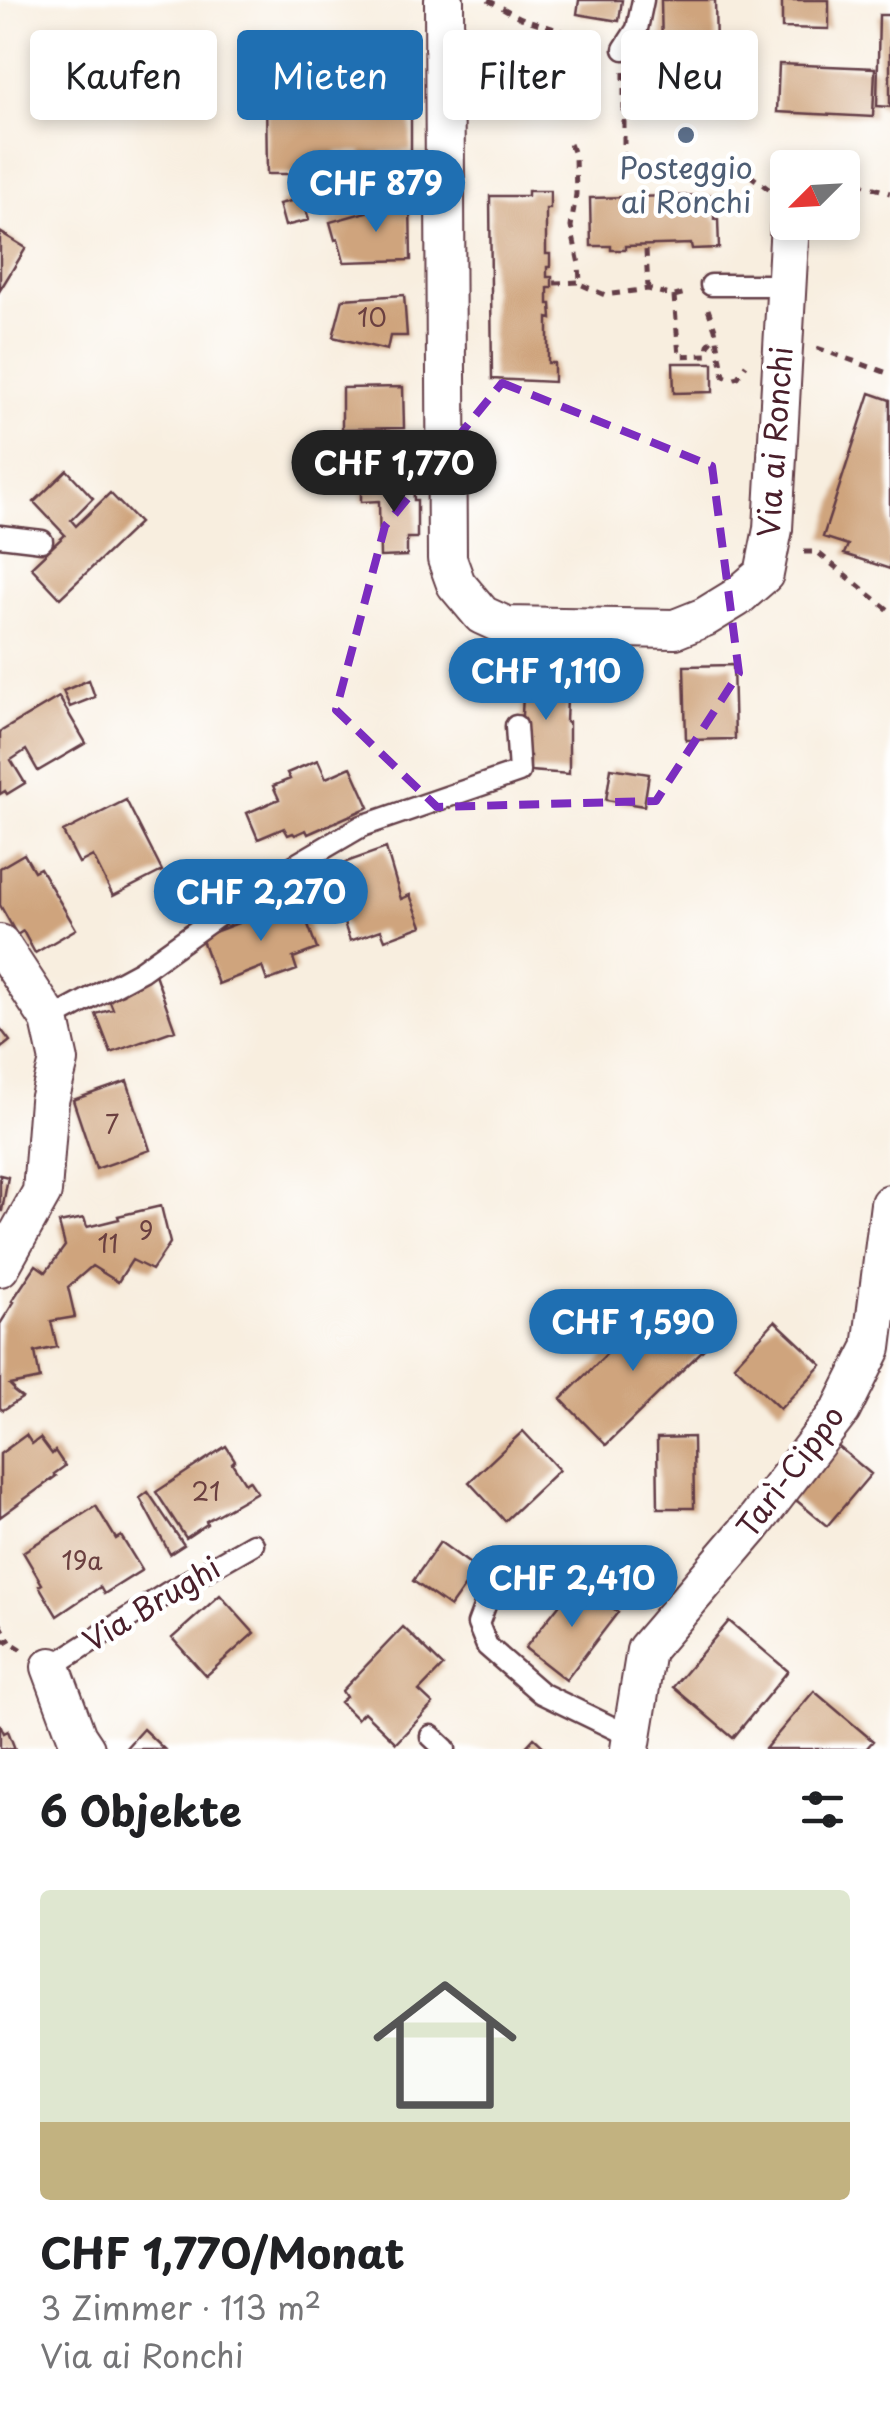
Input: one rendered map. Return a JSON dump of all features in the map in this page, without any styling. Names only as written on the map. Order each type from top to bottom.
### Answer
[{"type":"street","name":"Via ai Ronchi","points":[[444,0],[447,559],[456,584],[482,615],[506,626],[675,629],[704,618],[764,574],[773,530],[789,240]]},
{"type":"street","points":[[0,944],[50,1020],[58,1061],[48,1101],[42,1192],[0,1268]]},
{"type":"street","name":"Tarì-Cippo","points":[[631,1743],[646,1650],[751,1527],[881,1351],[890,1204]]},
{"type":"street","points":[[52,1667],[84,1749]]},
{"type":"lane","points":[[636,30],[643,0]]},
{"type":"lane","points":[[705,294],[786,285]]},
{"type":"lane","points":[[0,536],[42,540]]},
{"type":"lane","points":[[50,1020],[141,971],[261,885],[362,826],[519,772],[516,726]]},
{"type":"lane","name":"Via Brughi","points":[[52,1667],[253,1544]]},
{"type":"lane","points":[[487,1600],[478,1624],[486,1646],[541,1692],[631,1743]]},
{"type":"path","points":[[488,0],[521,18],[621,49]]},
{"type":"path","points":[[624,120],[624,169],[744,171],[769,191]]},
{"type":"path","points":[[570,144],[575,153],[576,194],[571,228],[580,282]]},
{"type":"path","points":[[860,184],[890,193]]},
{"type":"path","points":[[646,250],[648,289]]},
{"type":"path","points":[[554,283],[580,282],[604,295],[648,289],[674,296],[705,294],[724,376],[732,380],[738,377],[747,364]]},
{"type":"path","points":[[674,296],[679,356],[708,354],[708,346],[717,335]]},
{"type":"path","points":[[784,336],[890,374]]},
{"type":"path","points":[[769,550],[817,552],[890,611]]},
{"type":"path","points":[[0,1624],[10,1642]]},
{"type":"highlighted area","points":[[502,383],[712,466],[739,673],[656,801],[437,807],[336,710],[385,526]]},
{"type":"building","points":[[579,0],[622,0],[619,21],[577,14]]},
{"type":"building","points":[[661,0],[715,0],[716,30],[662,30]]},
{"type":"building","points":[[782,0],[829,0],[829,29],[782,28]]},
{"type":"building","points":[[879,15],[890,15],[890,107],[877,106]]},
{"type":"building","points":[[779,64],[875,68],[873,117],[777,112]]},
{"type":"building","points":[[266,120],[411,120],[411,151],[381,152],[381,157],[336,152],[336,158],[316,158],[316,174],[267,174]]},
{"type":"building","points":[[528,191],[550,191],[550,209],[546,209],[546,254],[550,254],[547,277],[552,277],[552,288],[548,288],[552,319],[548,318],[548,363],[554,363],[554,382],[492,379],[490,196],[528,196]]},
{"type":"building","points":[[714,195],[719,248],[692,249],[691,244],[611,250],[611,246],[591,246],[590,198]]},
{"type":"building","points":[[303,198],[309,220],[285,226],[279,204]]},
{"type":"building","points":[[410,202],[411,260],[344,262],[330,222],[385,204]]},
{"type":"building","points":[[0,232],[26,248],[0,290]]},
{"type":"building","points":[[404,295],[407,336],[390,336],[387,350],[333,337],[343,299]]},
{"type":"building","points":[[673,363],[713,363],[713,392],[674,393]]},
{"type":"building","points":[[403,387],[404,428],[342,429],[342,388]]},
{"type":"building","points":[[870,393],[890,400],[890,569],[844,554],[848,545],[823,537]]},
{"type":"building","points":[[67,470],[93,498],[71,520],[76,526],[110,493],[139,523],[60,598],[31,567],[65,535],[34,502]]},
{"type":"building","points":[[413,482],[417,538],[407,538],[407,556],[380,557],[379,501],[361,502],[361,483]]},
{"type":"building","points":[[618,656],[639,657],[638,674],[617,673]]},
{"type":"building","points":[[733,665],[735,739],[686,740],[684,666]]},
{"type":"building","points":[[524,674],[568,674],[569,774],[530,771],[530,756],[520,755]]},
{"type":"building","points":[[89,680],[95,697],[70,707],[63,691]]},
{"type":"building","points":[[59,697],[86,743],[38,771],[26,750],[11,760],[25,783],[0,794],[0,732]]},
{"type":"building","points":[[318,760],[326,778],[351,767],[369,807],[308,834],[306,830],[288,835],[284,828],[258,839],[247,813],[279,799],[273,786],[290,779],[287,773]]},
{"type":"building","points":[[611,768],[649,774],[644,806],[606,800]]},
{"type":"building","points":[[126,800],[162,871],[113,896],[93,856],[79,863],[63,832]]},
{"type":"building","points":[[386,848],[401,899],[410,895],[422,926],[385,940],[381,930],[350,941],[337,903],[353,897],[350,886],[342,888],[335,866]]},
{"type":"building","points":[[24,854],[34,871],[40,868],[76,929],[35,953],[23,931],[17,935],[0,905],[0,868]]},
{"type":"building","points":[[299,900],[317,949],[293,958],[297,970],[267,981],[262,967],[218,984],[201,937]]},
{"type":"building","points":[[155,974],[175,1030],[111,1053],[96,1014],[113,1009],[109,999],[123,994],[120,987]]},
{"type":"building","points":[[0,1028],[10,1041],[0,1049]]},
{"type":"building","points":[[127,1081],[150,1150],[96,1169],[73,1100]]},
{"type":"building","points":[[0,1175],[8,1177],[2,1211],[0,1211]]},
{"type":"building","points":[[161,1206],[170,1243],[152,1270],[132,1260],[118,1282],[92,1266],[68,1287],[75,1317],[51,1321],[57,1347],[35,1352],[40,1379],[10,1385],[22,1398],[3,1410],[0,1408],[0,1324],[36,1265],[46,1272],[65,1246],[59,1223],[84,1218],[87,1227]]},
{"type":"building","points":[[659,1302],[704,1349],[606,1445],[561,1399]]},
{"type":"building","points":[[775,1321],[822,1365],[780,1409],[734,1365]]},
{"type":"building","points":[[523,1431],[559,1470],[505,1521],[469,1482]]},
{"type":"building","points":[[26,1435],[32,1444],[40,1438],[65,1466],[0,1517],[0,1454]]},
{"type":"building","points":[[693,1437],[694,1508],[658,1508],[657,1438]]},
{"type":"building","points":[[834,1443],[871,1474],[827,1526],[790,1495]]},
{"type":"building","points":[[226,1446],[245,1483],[249,1480],[257,1492],[206,1521],[186,1538],[156,1492]]},
{"type":"building","points":[[148,1492],[184,1545],[170,1554],[140,1498]]},
{"type":"building","points":[[96,1506],[116,1539],[121,1536],[142,1570],[104,1594],[100,1587],[57,1616],[23,1552]]},
{"type":"building","points":[[440,1542],[477,1569],[450,1607],[413,1581]]},
{"type":"building","points":[[578,1581],[618,1612],[566,1680],[525,1648]]},
{"type":"building","points":[[220,1595],[254,1633],[206,1676],[172,1638]]},
{"type":"building","points":[[729,1621],[788,1671],[733,1738],[673,1687]]},
{"type":"building","points":[[403,1627],[443,1666],[419,1691],[433,1704],[396,1743],[364,1712],[357,1719],[340,1702],[346,1697],[342,1691]]},
{"type":"building","points":[[814,1691],[873,1741],[866,1749],[765,1749]]},
{"type":"building","points":[[0,1724],[4,1733],[8,1731],[15,1749],[0,1749]]},
{"type":"building","points":[[143,1729],[164,1749],[125,1749]]},
{"type":"building","points":[[534,1738],[546,1749],[524,1749]]},
{"type":"place","name":"Posteggio ai Ronchi","points":[[686,135]]}]
